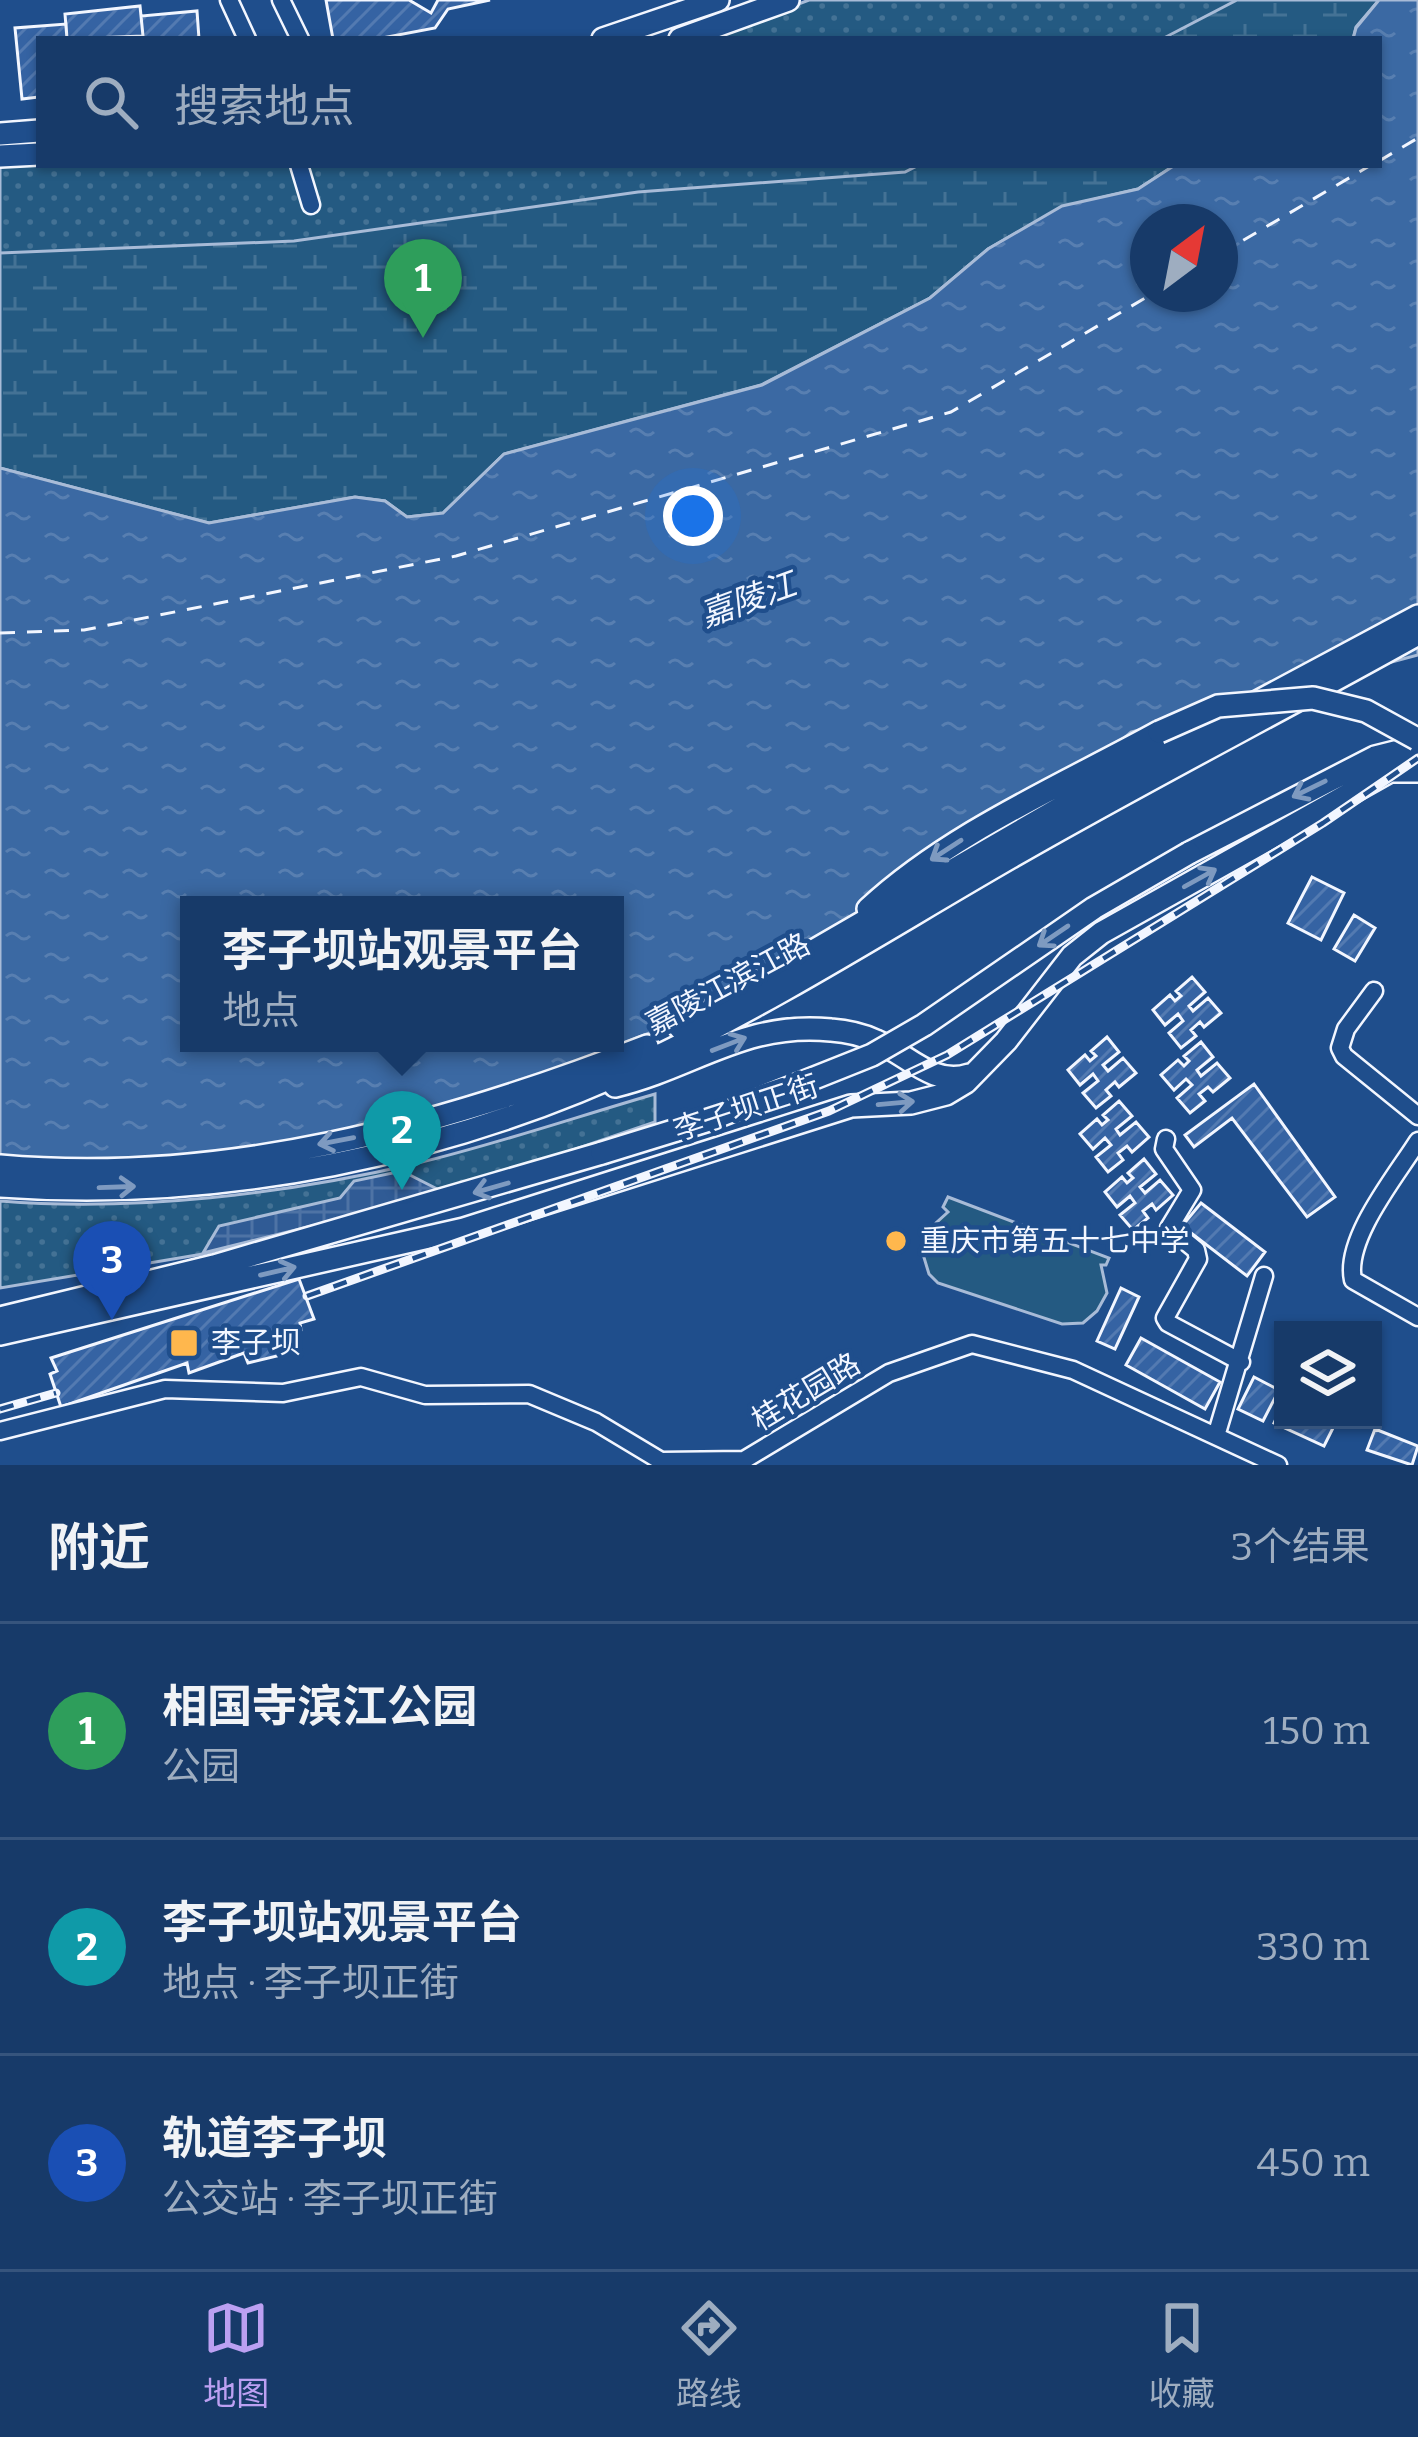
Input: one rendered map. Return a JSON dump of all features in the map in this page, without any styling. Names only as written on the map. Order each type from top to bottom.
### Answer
[{"type":"main road","points":[[612,36],[718,0]]},
{"type":"main road","points":[[688,36],[788,0]]},
{"type":"main road","points":[[0,134],[36,131]]},
{"type":"main road","points":[[0,156],[36,154]]},
{"type":"main road","name":"嘉陵江滨江路","points":[[0,1166],[40,1170],[236,1162],[428,1123],[648,1046],[1072,801],[1418,616]]},
{"type":"main road","name":"嘉陵江滨江路","points":[[0,1186],[239,1183],[434,1141],[540,1107],[650,1060],[791,986],[1080,818],[1418,634]]},
{"type":"main road","points":[[838,938],[896,883],[956,843],[1159,732],[1218,706],[1313,698],[1366,711],[1418,740]]},
{"type":"main road","name":"李子坝正街","points":[[0,1318],[214,1266],[602,1154],[819,1079],[924,1024],[1094,908],[1189,853],[1375,757],[1403,750],[1418,753]]},
{"type":"main road","name":"李子坝正街","points":[[0,1334],[464,1229],[851,1106],[911,1103],[946,1094],[980,1072],[1072,956],[1101,933],[1390,771],[1418,770]]},
{"type":"main road","points":[[540,1107],[657,1076],[766,1030],[801,1028],[874,1039],[939,1077],[980,1072]]},
{"type":"street","points":[[229,0],[246,36]]},
{"type":"street","points":[[281,0],[299,36]]},
{"type":"street","points":[[299,168],[311,206]]},
{"type":"street","points":[[1375,991],[1346,1029],[1340,1048],[1418,1116]]},
{"type":"street","points":[[1166,1139],[1164,1149],[1192,1190],[1169,1228],[1196,1250],[1198,1259],[1165,1318],[1241,1362]]},
{"type":"street","points":[[1418,1141],[1359,1236],[1349,1264],[1353,1280],[1418,1317]]},
{"type":"street","points":[[1216,1436],[1264,1276]]},
{"type":"street","name":"桂花园路","points":[[0,1431],[165,1389],[283,1393],[362,1377],[425,1395],[529,1394],[596,1421],[661,1461],[744,1460],[889,1373],[972,1344],[1072,1370],[1278,1465]]},
{"type":"green space","points":[[809,0],[1376,0],[1353,36],[715,36]]},
{"type":"green space","points":[[1237,0],[1379,0],[1354,36],[1168,36]]},
{"type":"green space","points":[[36,163],[36,168],[1158,168],[0,465],[0,165]]},
{"type":"green space","points":[[913,168],[1170,168],[1138,189],[1062,207],[988,249],[930,298],[761,385],[504,454],[443,513],[407,517],[385,501],[355,497],[209,523],[0,468],[0,253],[294,241],[638,192]]},
{"type":"green space","points":[[655,1094],[655,1122],[464,1187],[203,1254],[0,1288],[0,1201],[157,1202],[316,1184],[448,1156]]},
{"type":"green space","points":[[948,1197],[1109,1258],[1101,1265],[1107,1293],[1097,1311],[1083,1323],[1062,1324],[938,1283],[929,1274],[922,1251],[936,1223],[948,1212],[943,1207]]},
{"type":"shaded area","points":[[402,1171],[445,1193],[203,1253],[219,1226],[340,1198],[354,1181]]},
{"type":"water","name":"嘉陵江","points":[[1379,0],[1418,0],[1418,655],[1131,732],[884,942],[624,1043],[624,896],[180,896],[180,1052],[600,1052],[345,1156],[0,1167],[0,468],[209,523],[355,497],[385,501],[407,517],[443,513],[504,454],[762,385],[930,298],[988,249],[1062,206],[1138,189],[1170,168],[1382,168],[1382,36],[1354,36]]},
{"type":"building","points":[[326,0],[409,0],[431,13],[438,0],[490,0],[448,9],[435,28],[393,36],[332,36]]},
{"type":"building","points":[[140,6],[143,36],[67,36],[65,14]]},
{"type":"building","points":[[197,11],[199,36],[143,36],[141,16]]},
{"type":"building","points":[[66,24],[67,36],[36,36],[36,97],[22,99],[15,28]]},
{"type":"building","points":[[1312,877],[1344,893],[1321,940],[1288,923]]},
{"type":"building","points":[[1354,915],[1375,928],[1355,961],[1334,949]]},
{"type":"building","points":[[1192,977],[1205,992],[1189,1006],[1193,1011],[1208,998],[1221,1013],[1204,1027],[1200,1022],[1191,1030],[1196,1036],[1181,1048],[1169,1033],[1183,1021],[1178,1014],[1165,1025],[1153,1010],[1170,995],[1175,1001],[1181,996],[1176,991]]},
{"type":"building","points":[[1107,1037],[1119,1052],[1103,1065],[1108,1071],[1123,1058],[1136,1073],[1119,1087],[1115,1082],[1106,1090],[1111,1096],[1096,1108],[1083,1093],[1098,1081],[1093,1074],[1080,1085],[1068,1070],[1085,1055],[1090,1061],[1096,1056],[1091,1051]]},
{"type":"building","points":[[1201,1042],[1213,1057],[1197,1070],[1201,1076],[1217,1063],[1230,1078],[1213,1092],[1208,1087],[1199,1094],[1205,1101],[1190,1113],[1177,1098],[1192,1085],[1186,1079],[1174,1090],[1161,1075],[1178,1060],[1184,1066],[1189,1061],[1184,1056]]},
{"type":"building","points":[[1254,1084],[1335,1197],[1307,1217],[1232,1118],[1194,1147],[1185,1135]]},
{"type":"building","points":[[1119,1101],[1132,1116],[1116,1129],[1120,1135],[1136,1122],[1149,1137],[1132,1152],[1127,1146],[1118,1153],[1123,1160],[1108,1172],[1096,1157],[1111,1145],[1105,1138],[1093,1149],[1080,1134],[1097,1119],[1102,1125],[1108,1120],[1103,1115]]},
{"type":"building","points":[[1144,1159],[1156,1174],[1140,1187],[1145,1193],[1160,1180],[1173,1195],[1156,1210],[1152,1204],[1143,1211],[1148,1218],[1133,1230],[1120,1215],[1135,1203],[1130,1196],[1117,1207],[1105,1192],[1122,1177],[1127,1183],[1133,1178],[1128,1173]]},
{"type":"building","points":[[1201,1203],[1265,1252],[1247,1276],[1182,1226]]},
{"type":"building","points":[[299,1279],[314,1319],[300,1323],[301,1330],[293,1333],[298,1351],[248,1363],[244,1353],[189,1373],[187,1363],[61,1407],[50,1374],[57,1371],[51,1358]]},
{"type":"building","points":[[1121,1288],[1139,1297],[1115,1349],[1097,1341]]},
{"type":"building","points":[[1141,1338],[1220,1382],[1205,1409],[1126,1365]]},
{"type":"building","points":[[1254,1377],[1274,1387],[1274,1400],[1263,1421],[1238,1409]]},
{"type":"building","points":[[1287,1429],[1332,1429],[1324,1446]]},
{"type":"building","points":[[1375,1429],[1418,1446],[1412,1465],[1367,1450]]},
{"type":"ferry route","points":[[1382,159],[1418,138]]},
{"type":"ferry route","points":[[1238,243],[1366,168]]},
{"type":"ferry route","points":[[0,633],[84,630],[456,556],[951,412],[1130,307]]},
{"type":"railway","points":[[307,1296],[829,1111],[947,1055],[1323,823],[1418,758]]},
{"type":"railway","points":[[0,1409],[56,1393]]},
{"type":"place","name":"相国寺滨江公园","points":[[423,338]]},
{"type":"place","name":"李子坝站观景平台","points":[[402,1190]]},
{"type":"place","name":"重庆市第五十七中学","points":[[896,1241]]},
{"type":"place","name":"轨道李子坝","points":[[112,1320]]},
{"type":"place","name":"李子坝","points":[[184,1343]]}]
